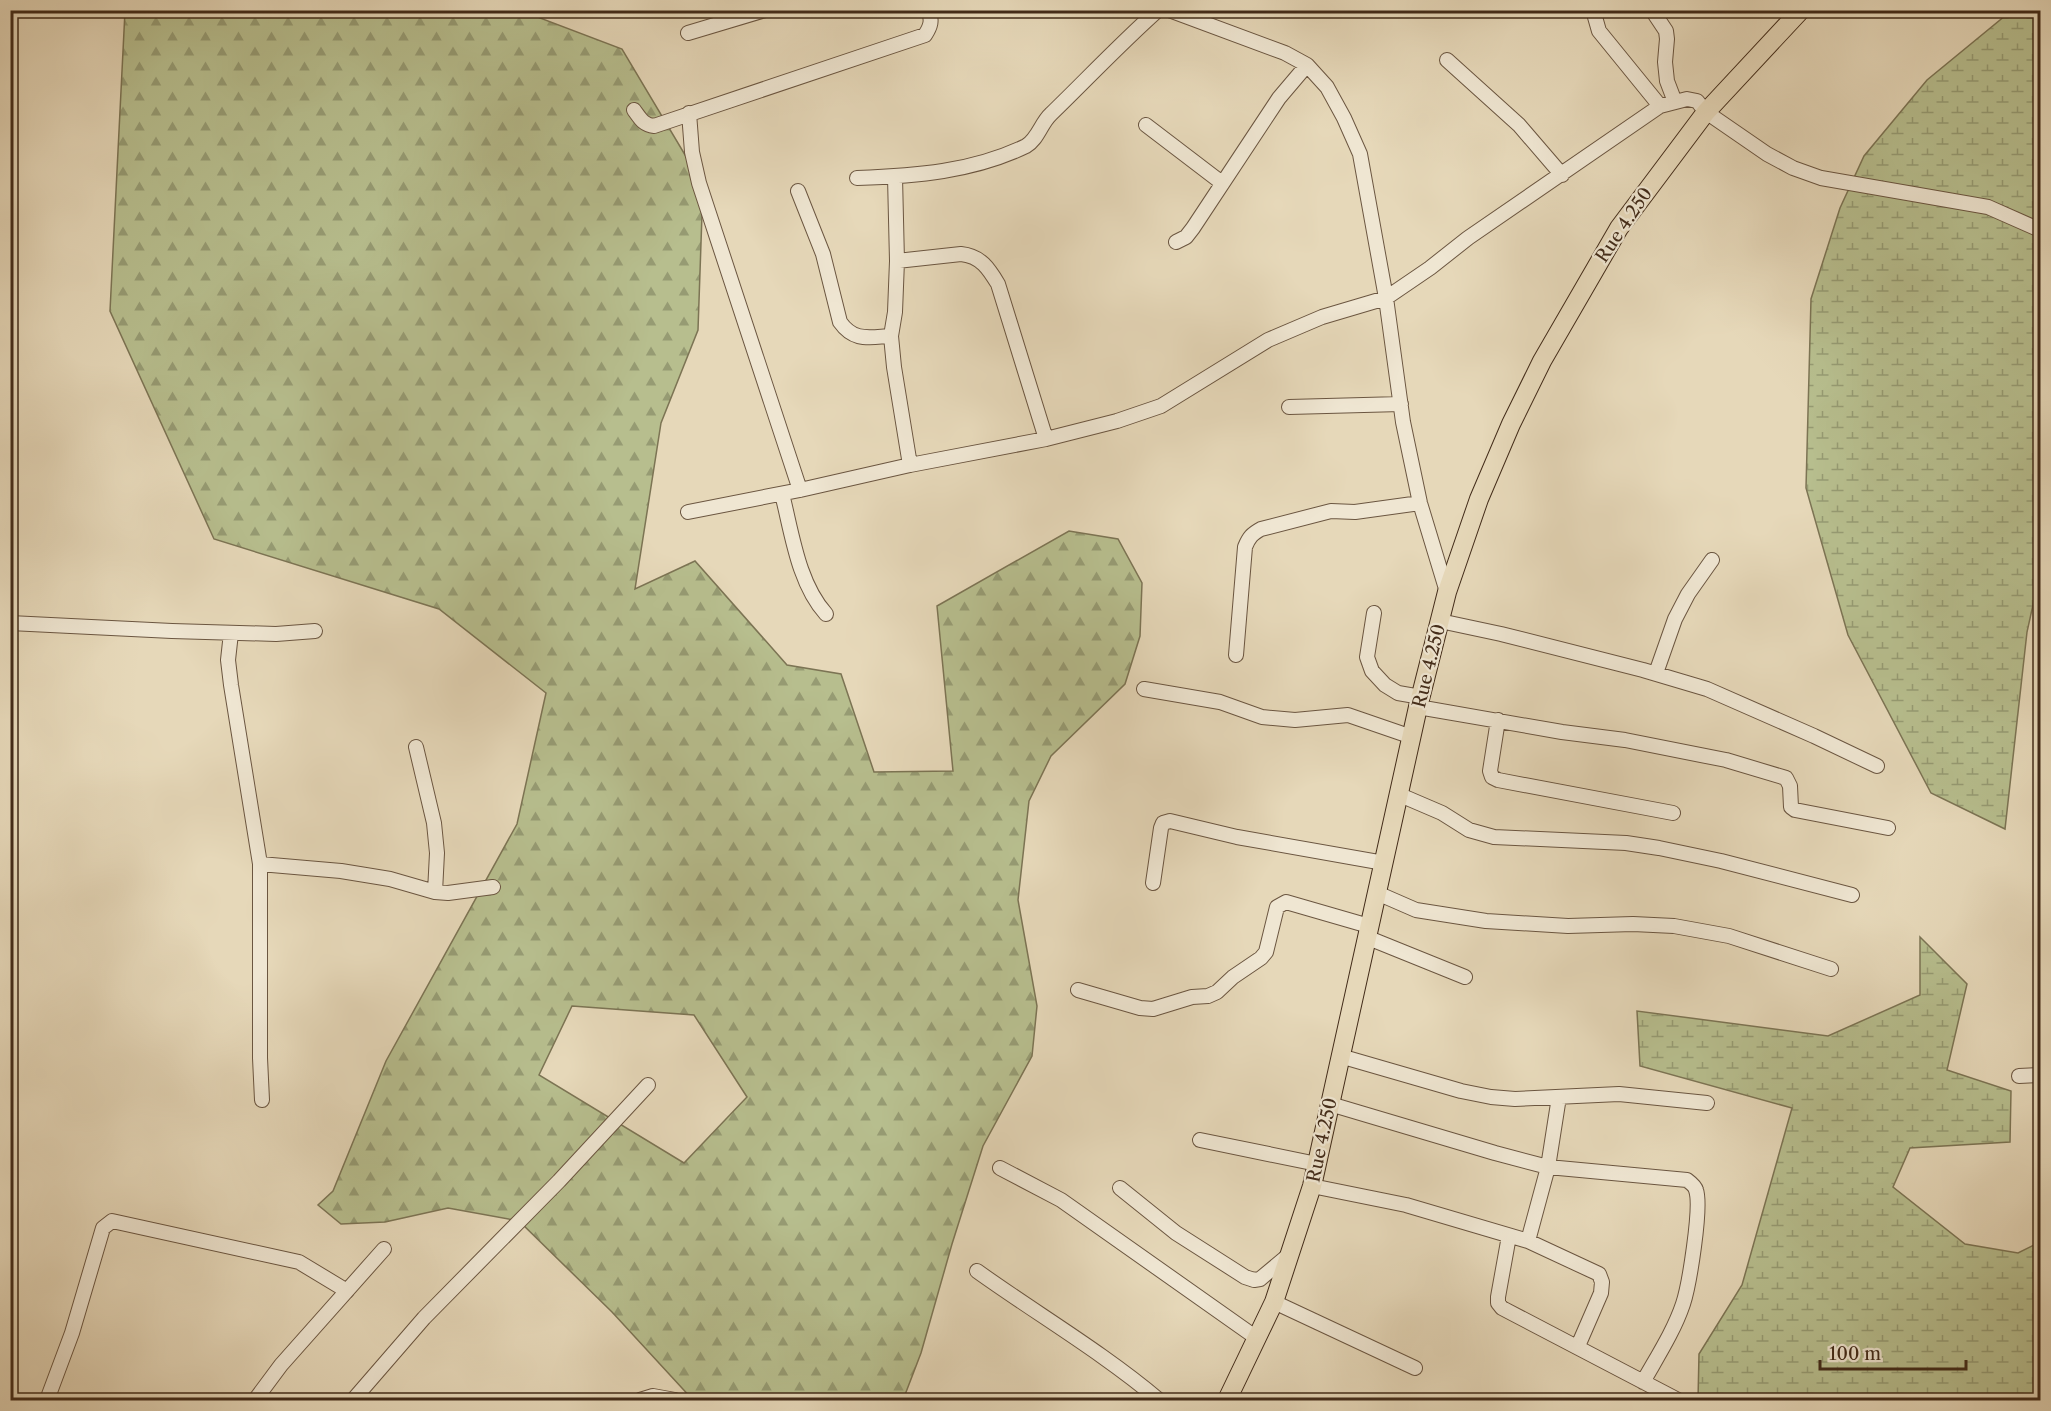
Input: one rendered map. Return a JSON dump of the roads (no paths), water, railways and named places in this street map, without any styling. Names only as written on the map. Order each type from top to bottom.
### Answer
[{"type":"main road","name":"Rue 4.250","points":[[1227,1401],[1274,1302],[1312,1186],[1419,702],[1447,592],[1479,499],[1511,424],[1542,361],[1619,228],[1706,112],[1801,11]]},
{"type":"street","points":[[688,33],[765,10]]},
{"type":"street","points":[[634,110],[642,122],[654,126],[925,35],[932,20],[929,10]]},
{"type":"street","points":[[857,178],[936,174],[979,164],[1012,153],[1031,143],[1049,116],[1158,10]]},
{"type":"street","points":[[1169,10],[1286,53],[1307,64],[1327,87],[1344,118],[1360,154],[1386,298],[1401,404],[1420,502],[1447,592]]},
{"type":"street","points":[[1593,10],[1599,31],[1660,106]]},
{"type":"street","points":[[1652,10],[1666,31],[1667,81],[1675,102]]},
{"type":"street","points":[[1447,60],[1519,125],[1562,175]]},
{"type":"street","points":[[1176,242],[1186,237],[1193,228],[1279,98],[1307,64]]},
{"type":"street","points":[[688,512],[1046,439],[1117,421],[1161,406],[1268,340],[1322,317],[1386,298],[1468,238],[1660,106],[1687,99],[1697,101],[1706,112],[1767,154],[1802,171],[1821,178],[1988,207],[2040,230]]},
{"type":"street","points":[[689,113],[692,152],[699,183],[800,490]]},
{"type":"street","points":[[1146,125],[1221,183]]},
{"type":"street","points":[[895,177],[897,261],[895,312],[891,336],[910,465]]},
{"type":"street","points":[[798,191],[823,254],[840,322],[846,331],[854,336],[891,336]]},
{"type":"street","points":[[897,261],[961,254],[970,255],[988,267],[998,284],[1046,439]]},
{"type":"street","points":[[1289,407],[1401,404]]},
{"type":"street","points":[[782,494],[804,581],[814,602],[826,614]]},
{"type":"street","points":[[1236,655],[1245,547],[1248,538],[1254,533],[1261,529],[1331,511],[1355,512],[1420,502]]},
{"type":"street","points":[[1656,674],[1675,619],[1688,594],[1712,560]]},
{"type":"street","points":[[1374,613],[1367,657],[1372,671],[1385,685],[1419,702],[1498,720],[1562,732],[1625,740],[1726,760],[1786,778],[1790,786],[1791,807],[1795,810],[1888,828]]},
{"type":"street","points":[[1440,621],[1501,634],[1707,689],[1877,766]]},
{"type":"street","points":[[10,623],[231,633],[276,634],[315,631]]},
{"type":"street","points":[[231,633],[228,660],[231,685],[260,864],[262,1100]]},
{"type":"street","points":[[1144,688],[1220,702],[1262,717],[1295,720],[1348,715],[1412,737]]},
{"type":"street","points":[[1498,720],[1490,771],[1492,777],[1673,813]]},
{"type":"street","points":[[416,747],[434,823],[437,853],[435,892]]},
{"type":"street","points":[[1400,795],[1442,813],[1468,831],[1494,837],[1616,843],[1659,848],[1721,861],[1851,895]]},
{"type":"street","points":[[1153,883],[1161,828],[1163,823],[1170,821],[1237,837],[1384,863]]},
{"type":"street","points":[[260,864],[341,871],[390,879],[435,892],[469,892],[493,887]]},
{"type":"street","points":[[1377,893],[1416,910],[1486,921],[1568,926],[1633,924],[1674,926],[1729,936],[1831,969]]},
{"type":"street","points":[[1078,990],[1140,1008],[1153,1009],[1208,996],[1217,992],[1233,977],[1262,958],[1268,946],[1277,907],[1286,902],[1368,932],[1465,977]]},
{"type":"street","points":[[1340,1056],[1461,1091],[1491,1097],[1515,1099],[1619,1094],[1707,1103]]},
{"type":"street","points":[[2019,1076],[2040,1075]]},
{"type":"street","points":[[353,1401],[424,1318],[559,1181],[648,1085]]},
{"type":"street","points":[[1528,1241],[1548,1167],[1559,1097]]},
{"type":"street","points":[[1330,1104],[1548,1167],[1688,1180],[1696,1188],[1698,1197],[1695,1236],[1684,1303],[1676,1324],[1643,1382]]},
{"type":"street","points":[[1200,1140],[1317,1164]]},
{"type":"street","points":[[1000,1168],[1061,1200],[1258,1339]]},
{"type":"street","points":[[1312,1186],[1406,1205],[1528,1241],[1599,1274],[1602,1282],[1601,1293],[1578,1346]]},
{"type":"street","points":[[1120,1188],[1176,1233],[1245,1277],[1260,1279],[1291,1253]]},
{"type":"street","points":[[47,1401],[72,1333],[103,1228],[112,1221],[299,1262],[347,1291]]},
{"type":"street","points":[[1509,1236],[1498,1303],[1502,1308],[1578,1346],[1678,1401]]},
{"type":"street","points":[[255,1401],[281,1365],[384,1249]]},
{"type":"street","points":[[977,1271],[1028,1308],[1127,1373],[1158,1401]]},
{"type":"street","points":[[1274,1302],[1415,1368]]},
{"type":"street","points":[[640,1401],[653,1396],[675,1401]]}]
